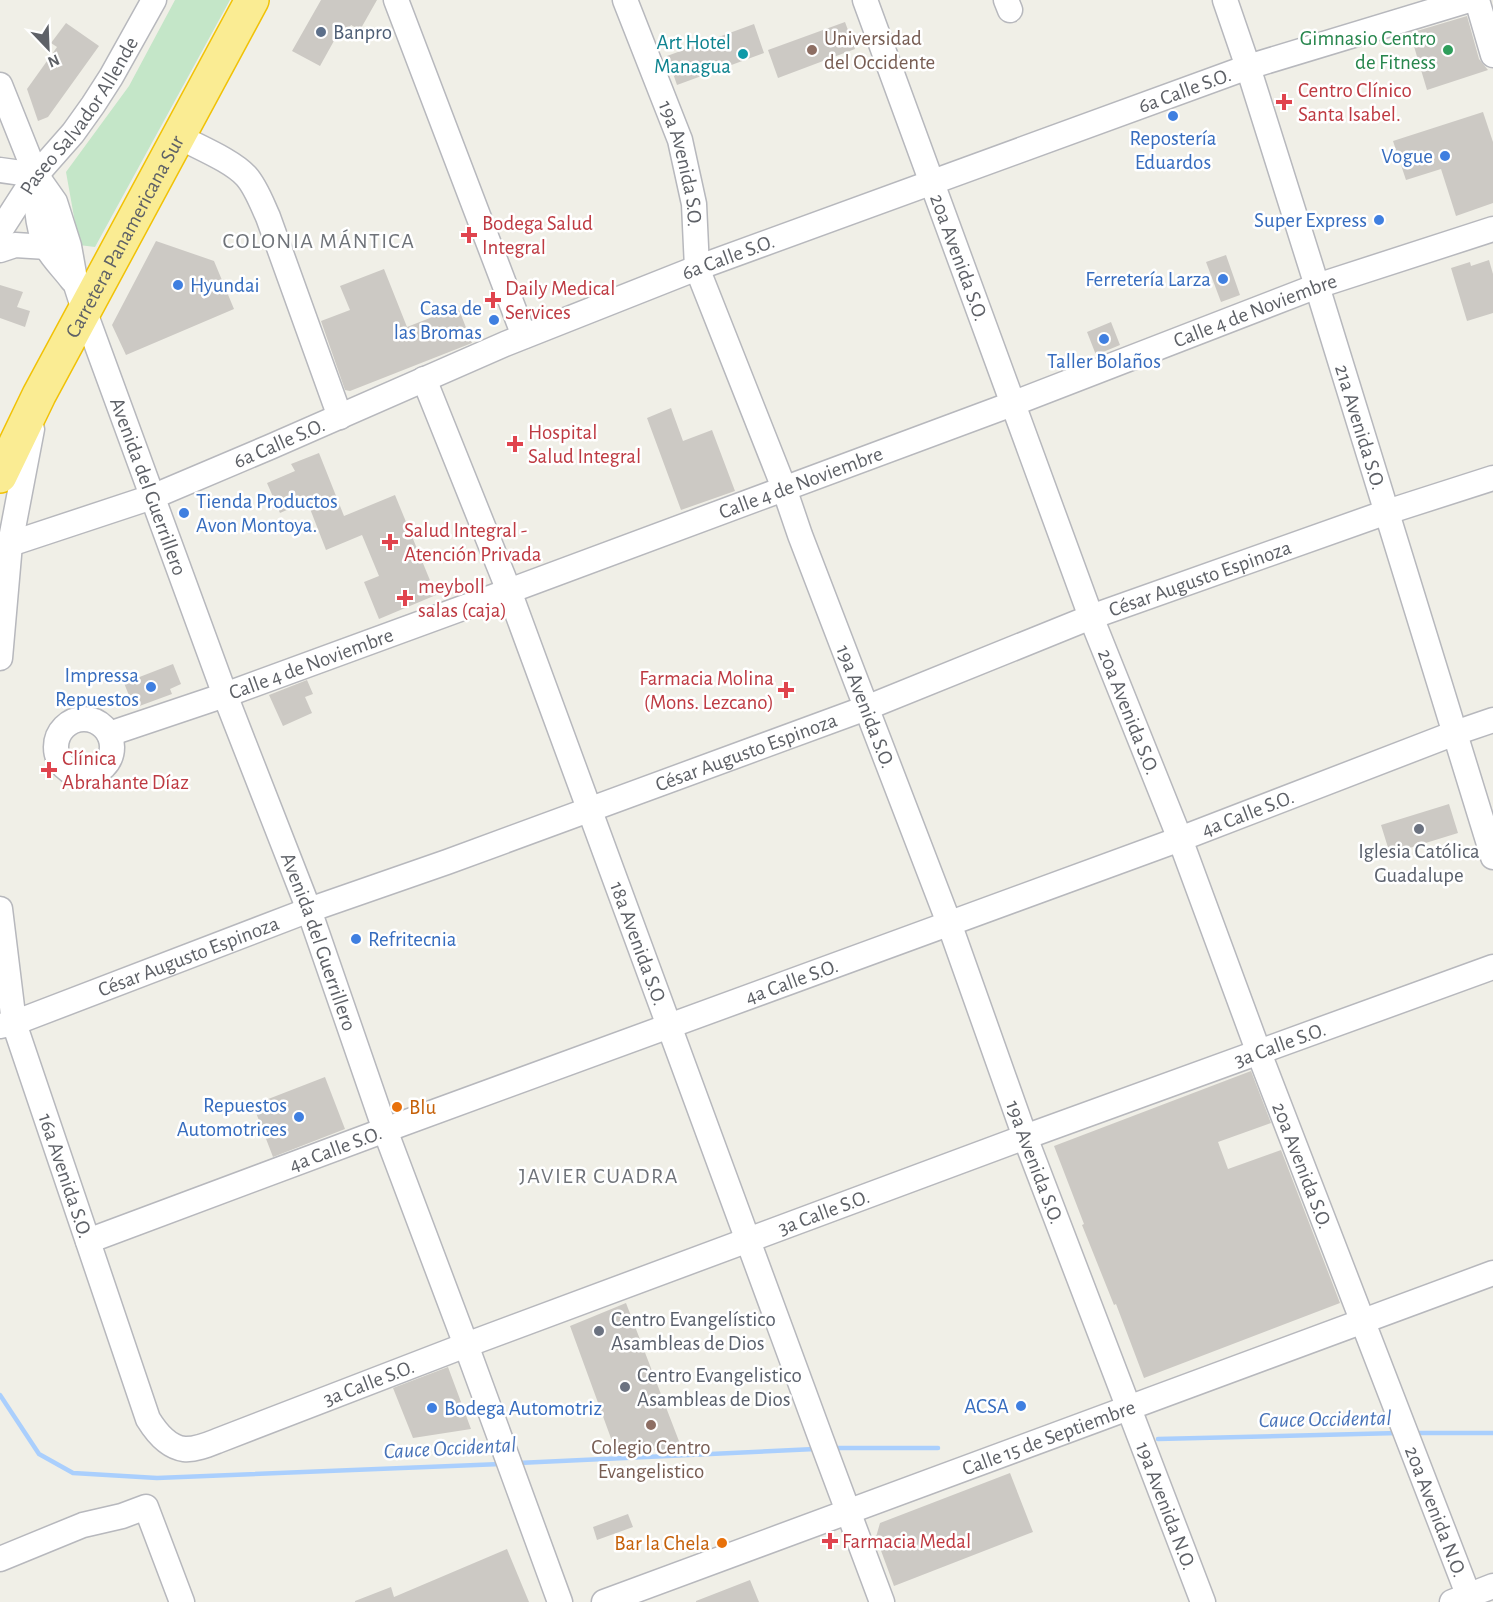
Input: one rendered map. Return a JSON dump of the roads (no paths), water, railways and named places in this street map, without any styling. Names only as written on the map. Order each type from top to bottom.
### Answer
[{"type":"highway","name":"Carretera Panamericana Sur","points":[[0,476],[39,395],[80,297],[178,136],[252,0]]},
{"type":"street","name":"Paseo Salvador Allende","points":[[0,231],[36,175],[73,133],[93,105],[154,0]]},
{"type":"street","points":[[396,0],[524,336]]},
{"type":"street","name":"19a Avenida S.O.","points":[[625,0],[680,140],[694,204],[696,268],[784,488],[949,923],[1025,1137],[1129,1408]]},
{"type":"street","name":"20a Avenida S.O.","points":[[865,0],[1091,617],[1180,839],[1258,1053],[1361,1321]]},
{"type":"street","name":"21a Avenida S.O.","points":[[1225,0],[1317,286],[1493,856]]},
{"type":"street","name":"6a Calle S.O.","points":[[5,545],[152,497],[524,336],[696,268],[1248,67],[1468,0]]},
{"type":"street","points":[[1477,0],[1493,55]]},
{"type":"street","name":"Avenida del Guerrillero","points":[[0,85],[36,175],[55,202],[69,246],[80,297],[152,497],[225,695],[309,910],[385,1130],[560,1602]]},
{"type":"street","points":[[178,136],[247,177],[257,194],[268,217],[340,417]]},
{"type":"street","points":[[0,170],[36,175]]},
{"type":"street","name":"Avenida del Guerrillero","points":[[36,175],[36,210],[47,247],[80,297]]},
{"type":"street","name":"Calle 4 de Noviembre","points":[[109,734],[225,695],[510,591],[1012,404],[1317,286],[1493,229]]},
{"type":"street","points":[[0,250],[15,245],[47,247]]},
{"type":"street","name":"18a Avenida S.O.","points":[[424,379],[510,591],[882,1602]]},
{"type":"street","points":[[0,658],[5,545],[39,395]]},
{"type":"street","name":"César Augusto Espinoza","points":[[7,1025],[309,910],[447,862],[866,708],[1091,617],[1387,512],[1493,478]]},
{"type":"street","name":"4a Calle S.O.","points":[[88,1241],[1180,839],[1493,720]]},
{"type":"street","name":"16a Avenida S.O.","points":[[0,909],[7,1025],[88,1241],[148,1419],[158,1435]]},
{"type":"street","name":"3a Calle S.O.","points":[[158,1435],[184,1449],[197,1448],[217,1441],[466,1345],[1025,1137],[1493,967]]},
{"type":"street","name":"Calle 15 de Septiembre","points":[[604,1602],[1493,1273]]},
{"type":"street","name":"20a Avenida N.O.","points":[[1361,1321],[1399,1417],[1464,1600]]},
{"type":"street","name":"19a Avenida N.O.","points":[[1129,1408],[1203,1602]]},
{"type":"street","points":[[0,1559],[83,1525],[122,1516],[146,1507],[182,1602]]},
{"type":"street","points":[[1464,1600],[1493,1586]]},
{"type":"waterway","name":"Cauce Occidental","points":[[0,1395],[39,1454],[73,1473],[157,1478],[501,1464]]},
{"type":"waterway","name":"Cauce Occidental","points":[[1158,1439],[1398,1433]]},
{"type":"waterway","name":"Cauce Occidental","points":[[1415,1433],[1493,1433]]},
{"type":"waterway","name":"Cauce Occidental","points":[[833,1448],[938,1448]]},
{"type":"waterway","name":"Cauce Occidental","points":[[518,1463],[815,1449]]},
{"type":"place","name":"Banpro","points":[[321,32]]},
{"type":"place","name":"Universidad del Occidente","points":[[812,50]]},
{"type":"place","name":"Gimnasio Centro de Fitness","points":[[1448,50]]},
{"type":"place","name":"Art Hotel Managua","points":[[743,54]]},
{"type":"place","name":"Centro Clínico Santa Isabel.","points":[[1284,102]]},
{"type":"place","name":"Repostería Eduardos","points":[[1173,116]]},
{"type":"place","name":"Vogue","points":[[1445,156]]},
{"type":"place","name":"Super Express","points":[[1379,220]]},
{"type":"place","name":"Bodega Salud Integral","points":[[469,235]]},
{"type":"place","name":"Ferretería Larza","points":[[1223,279]]},
{"type":"place","name":"Hyundai","points":[[178,285]]},
{"type":"place","name":"Daily Medical Services","points":[[493,300]]},
{"type":"place","name":"Casa de las Bromas","points":[[494,320]]},
{"type":"place","name":"Taller Bolaños","points":[[1104,339]]},
{"type":"place","name":"Hospital Salud Integral","points":[[515,444]]},
{"type":"place","name":"Tienda Productos Avon Montoya.","points":[[184,513]]},
{"type":"place","name":"Salud Integral - Atención Privada","points":[[390,542]]},
{"type":"place","name":"meyboll salas (caja)","points":[[405,598]]},
{"type":"place","name":"Impressa Repuestos","points":[[151,687]]},
{"type":"place","name":"Farmacia Molina (Mons. Lezcano)","points":[[786,690]]},
{"type":"place","name":"Clínica Abrahante Díaz","points":[[49,770]]},
{"type":"place","name":"Iglesia Católica Guadalupe","points":[[1419,829]]},
{"type":"place","name":"Refritecnia","points":[[356,939]]},
{"type":"place","name":"Blu","points":[[397,1107]]},
{"type":"place","name":"Repuestos Automotrices","points":[[299,1117]]},
{"type":"place","name":"Centro Evangelístico Asambleas de Dios","points":[[599,1331]]},
{"type":"place","name":"Centro Evangelistico Asambleas de Dios","points":[[625,1387]]},
{"type":"place","name":"ACSA","points":[[1021,1406]]},
{"type":"place","name":"Bodega Automotriz","points":[[432,1408]]},
{"type":"place","name":"Colegio Centro Evangelistico","points":[[651,1425]]},
{"type":"place","name":"Farmacia Medal","points":[[830,1541]]},
{"type":"place","name":"Bar la Chela","points":[[722,1543]]},
{"type":"district","name":"COLONIA MÁNTICA","points":[[319,241]]},
{"type":"district","name":"JAVIER CUADRA","points":[[599,1176]]}]
